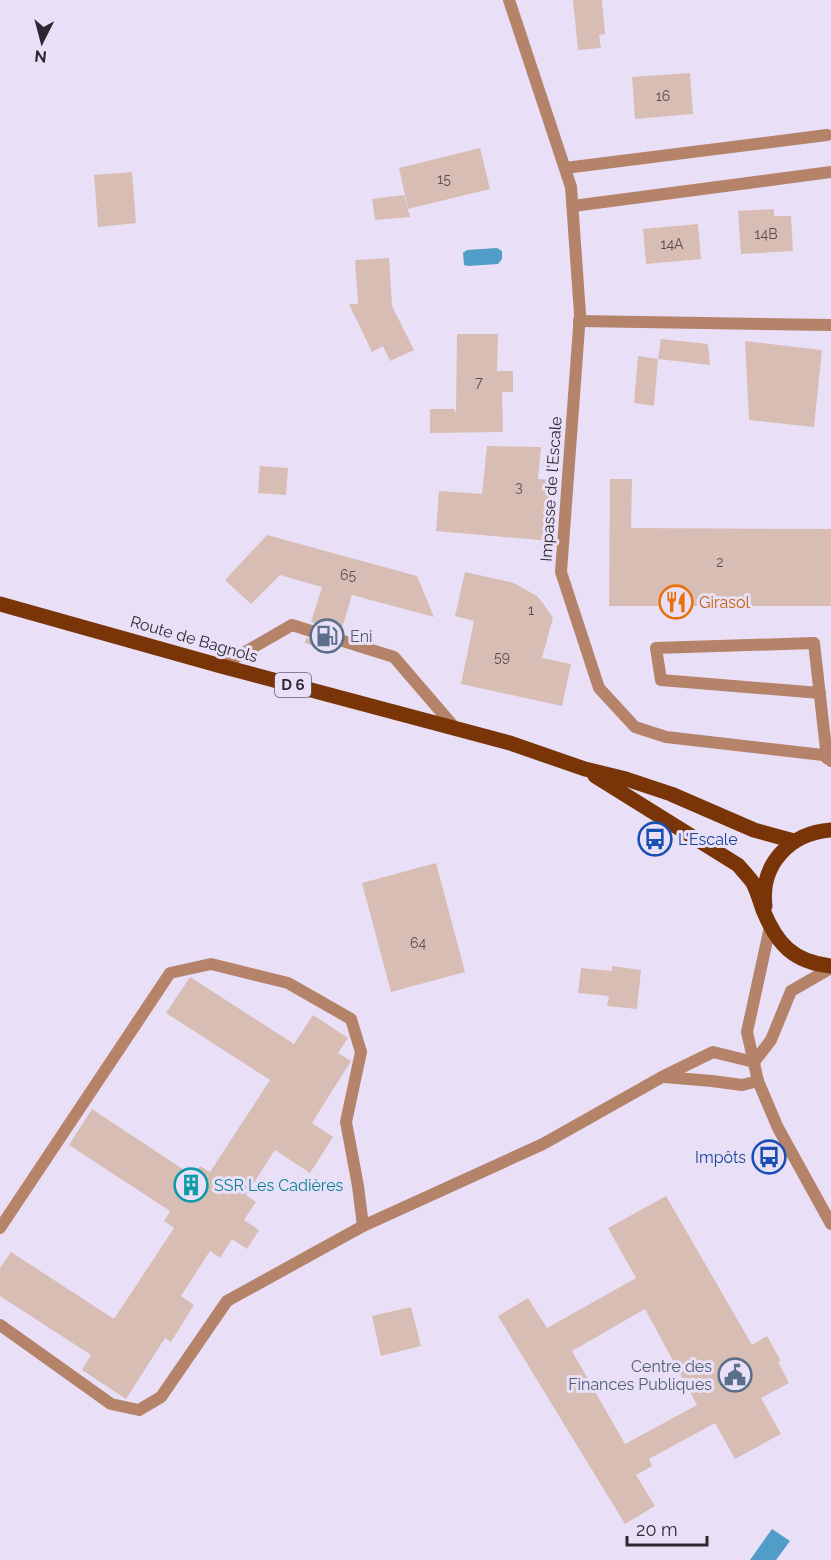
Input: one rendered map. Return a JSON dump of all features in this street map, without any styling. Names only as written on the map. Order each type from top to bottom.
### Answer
[{"type":"main road","name":"Route de Bagnols","points":[[0,604],[510,743],[585,769]]},
{"type":"main road","name":"D 6","points":[[585,769],[626,779],[671,794],[754,830],[797,839]]},
{"type":"main road","name":"D 6","points":[[585,769],[738,865],[753,883],[768,922]]},
{"type":"main road","points":[[831,831],[819,831],[797,839],[778,855],[768,874],[764,896],[768,922],[781,943],[796,956],[814,964],[831,967]]},
{"type":"street","name":"Impasse de l'Escale","points":[[509,0],[571,187],[579,321],[561,572],[599,688],[635,727],[666,737],[823,755],[829,760]]},
{"type":"street","points":[[565,168],[827,135]]},
{"type":"street","points":[[573,206],[831,172]]},
{"type":"street","points":[[579,321],[831,325]]},
{"type":"street","points":[[221,666],[292,625],[394,657],[455,728]]},
{"type":"street","points":[[820,693],[661,680],[656,648],[814,643],[829,760]]},
{"type":"street","points":[[797,839],[831,822]]},
{"type":"street","points":[[768,922],[747,1032],[758,1081],[778,1128],[831,1224]]},
{"type":"street","points":[[0,1228],[170,973],[211,964],[288,983],[351,1019],[361,1052],[346,1122],[363,1226]]},
{"type":"street","points":[[754,1062],[771,1040],[791,992],[831,967]]},
{"type":"street","points":[[0,1325],[111,1404],[140,1410],[161,1396],[227,1301],[363,1226],[543,1144],[662,1077],[712,1052],[754,1062]]},
{"type":"street","points":[[662,1077],[742,1085],[758,1081]]},
{"type":"water","points":[[497,248],[502,251],[502,259],[498,264],[464,265],[463,253],[467,250]]},
{"type":"water","points":[[772,1529],[790,1541],[776,1560],[750,1560]]},
{"type":"building","points":[[573,0],[602,0],[605,34],[599,35],[601,48],[578,50]]},
{"type":"building","points":[[690,73],[693,114],[635,119],[632,77]]},
{"type":"building","points":[[480,148],[490,189],[408,209],[399,168]]},
{"type":"building","points":[[132,172],[136,223],[98,227],[94,175]]},
{"type":"building","points":[[404,195],[410,217],[375,220],[372,199]]},
{"type":"building","points":[[774,209],[774,216],[791,216],[793,251],[741,254],[738,211]]},
{"type":"building","points":[[698,224],[701,259],[646,264],[643,229]]},
{"type":"building","points":[[389,258],[392,306],[414,350],[390,361],[383,346],[372,352],[349,304],[358,304],[355,260]]},
{"type":"building","points":[[457,334],[498,334],[497,371],[513,371],[513,392],[502,392],[503,432],[430,433],[430,409],[454,409],[456,413]]},
{"type":"building","points":[[661,339],[708,344],[710,365],[658,359]]},
{"type":"building","points":[[745,341],[822,350],[814,427],[749,420]]},
{"type":"building","points":[[638,356],[658,359],[654,406],[634,403]]},
{"type":"building","points":[[487,446],[541,447],[538,479],[555,480],[550,541],[436,531],[439,491],[482,494]]},
{"type":"building","points":[[260,466],[288,468],[286,495],[258,493]]},
{"type":"building","points":[[610,479],[632,479],[631,528],[831,529],[831,606],[609,606]]},
{"type":"building","points":[[267,535],[417,576],[434,617],[352,595],[341,632],[311,622],[322,587],[280,575],[251,604],[225,580]]},
{"type":"building","points":[[465,572],[514,583],[537,596],[542,602],[553,618],[542,658],[571,664],[562,706],[461,684],[474,621],[455,616]]},
{"type":"building","points":[[306,638],[336,647],[334,653],[305,643]]},
{"type":"building","points":[[436,863],[465,972],[391,992],[362,883]]},
{"type":"building","points":[[612,966],[641,970],[637,1009],[607,1006],[609,996],[578,993],[581,968],[612,971]]},
{"type":"building","name":"SSR Les Cadières","points":[[190,977],[294,1044],[313,1015],[348,1038],[338,1053],[351,1061],[312,1123],[333,1137],[310,1173],[275,1150],[246,1195],[256,1202],[244,1220],[259,1230],[247,1249],[232,1239],[220,1258],[210,1251],[181,1296],[194,1305],[171,1342],[165,1338],[126,1399],[82,1370],[91,1355],[0,1296],[0,1268],[11,1252],[114,1319],[174,1228],[164,1221],[170,1211],[69,1145],[92,1109],[193,1176],[200,1166],[210,1172],[270,1080],[166,1013]]},
{"type":"building","name":"Centre des Finances Publiques","points":[[666,1196],[752,1345],[767,1336],[781,1361],[778,1362],[789,1383],[761,1398],[781,1434],[735,1459],[715,1423],[649,1459],[652,1466],[636,1475],[655,1506],[625,1524],[498,1316],[528,1298],[547,1328],[636,1278],[608,1228]],"holes":[[[645,1309],[697,1405],[625,1444],[572,1351]]]},
{"type":"building","points":[[411,1307],[421,1346],[381,1356],[372,1316]]},
{"type":"place","name":"Girasol","points":[[676,602]]},
{"type":"place","name":"Eni","points":[[327,636]]},
{"type":"place","name":"L'Escale","points":[[655,839]]},
{"type":"place","name":"Impôts","points":[[769,1157]]},
{"type":"place","name":"SSR Les Cadières","points":[[191,1185]]},
{"type":"place","name":"Centre des Finances Publiques","points":[[735,1375]]}]
